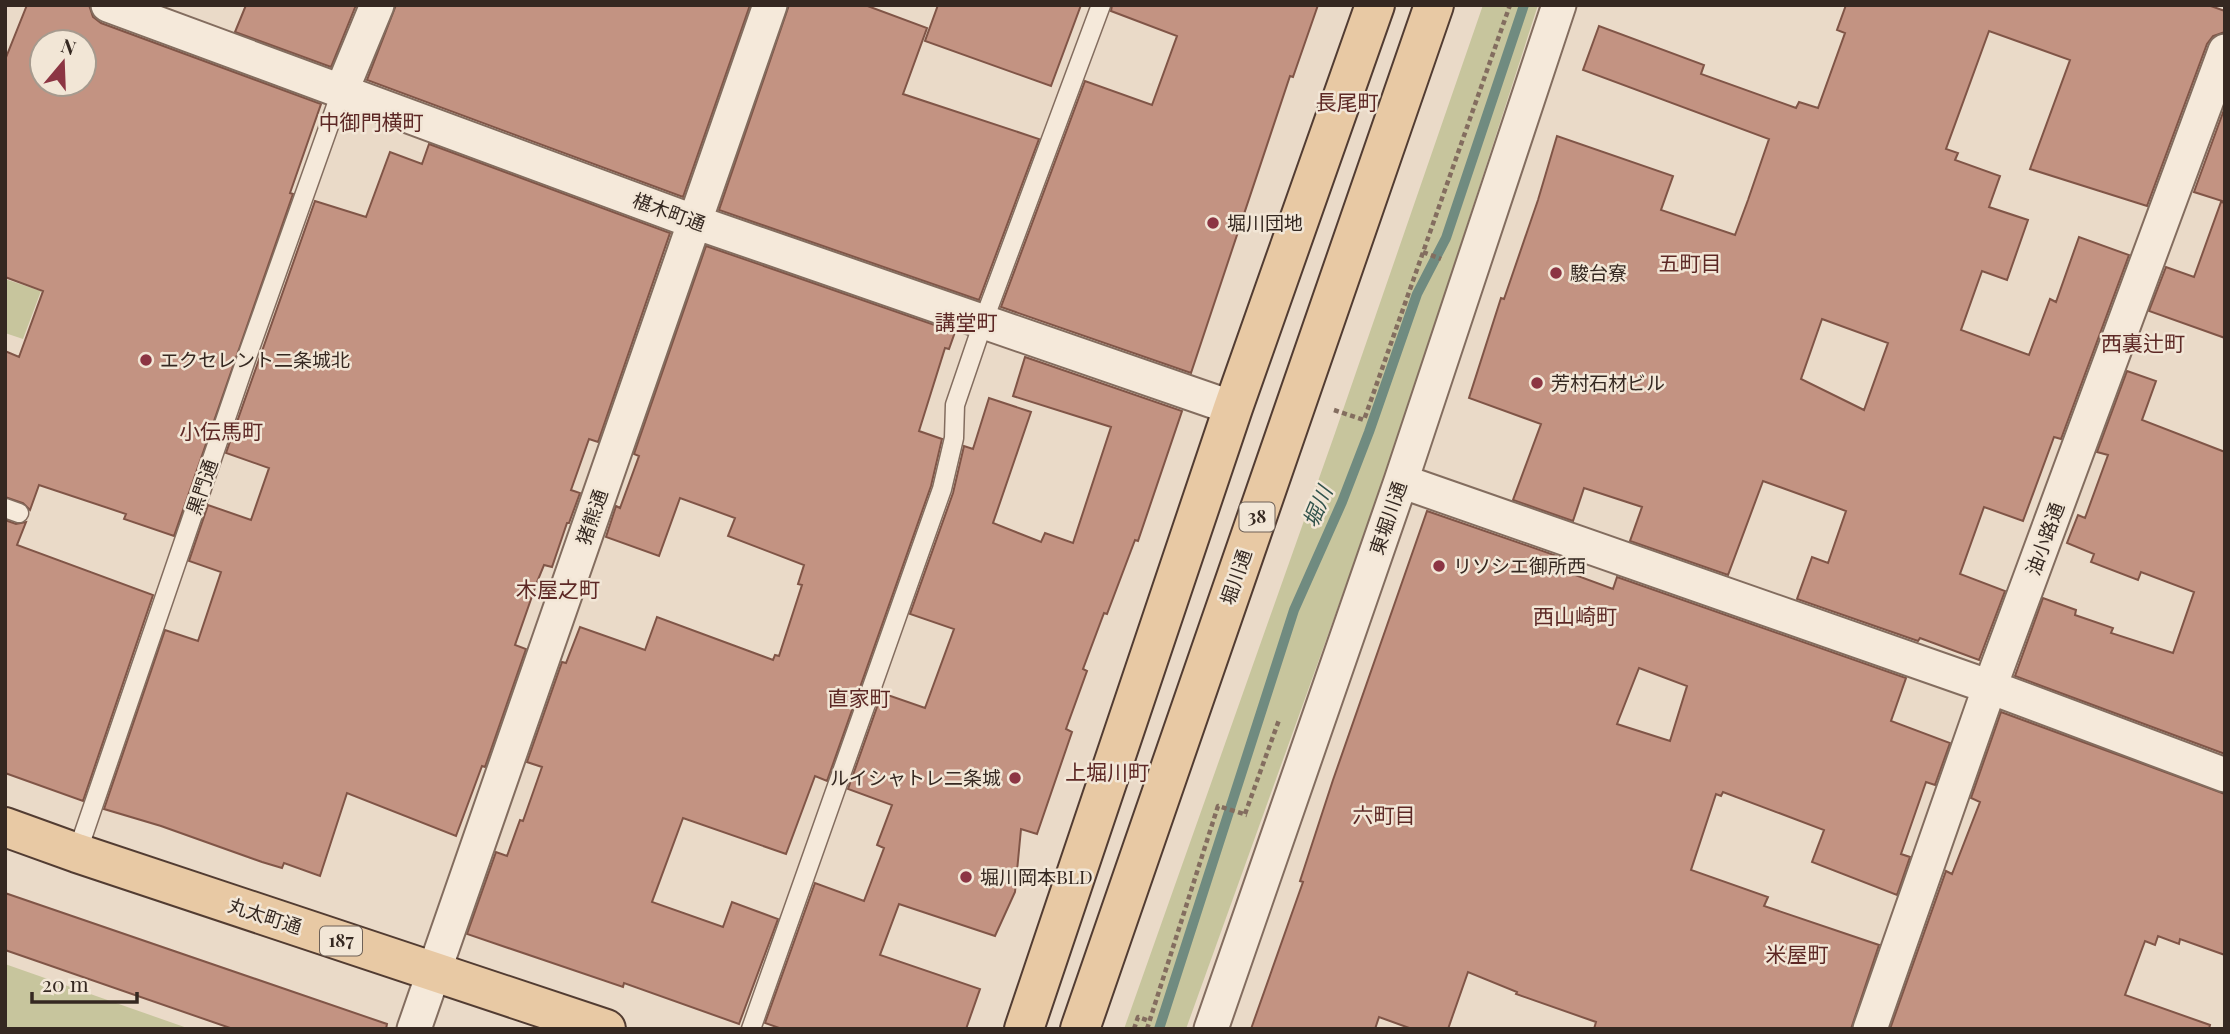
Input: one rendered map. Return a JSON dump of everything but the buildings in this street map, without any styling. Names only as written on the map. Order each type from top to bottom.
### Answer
[{"type":"main road","points":[[1024,1029],[1233,408],[1376,5]]},
{"type":"main road","name":"堀川通","points":[[1080,1029],[1434,5]]},
{"type":"main road","name":"丸太町通","points":[[5,827],[606,1029]]},
{"type":"street","name":"椹木町通","points":[[108,5],[695,222],[1233,408]]},
{"type":"street","name":"黒門通","points":[[341,92],[377,5]]},
{"type":"street","name":"猪熊通","points":[[414,1029],[770,5]]},
{"type":"street","name":"東堀川通","points":[[1211,1029],[1401,481],[1559,5]]},
{"type":"street","name":"油小路通","points":[[1870,1029],[1990,687],[2225,51]]},
{"type":"street","points":[[1401,481],[1990,687],[2225,775]]},
{"type":"lane","points":[[751,1029],[942,489],[954,438],[955,405],[1101,5]]},
{"type":"lane","name":"黒門通","points":[[77,853],[341,92]]},
{"type":"path","points":[[1335,410],[1364,419],[1510,5]]},
{"type":"path","points":[[1423,252],[1444,259]]},
{"type":"path","points":[[1147,1029],[1218,806],[1245,814]]},
{"type":"path","points":[[1134,1029],[1138,1017],[1149,1021]]},
{"type":"shaded area","points":[[1483,5],[1538,5],[1392,457],[1186,1029],[1124,1029],[1334,436]]},
{"type":"shaded area","points":[[5,279],[41,291],[23,339],[5,333]]},
{"type":"shaded area","points":[[5,964],[190,1029],[5,1029]]},
{"type":"waterway","name":"堀川","points":[[1159,1029],[1294,610],[1342,502],[1417,294],[1446,238],[1524,5]]},
{"type":"place","name":"堀川団地","points":[[1213,223]]},
{"type":"place","name":"駿台寮","points":[[1556,273]]},
{"type":"place","name":"エクセレント二条城北","points":[[146,360]]},
{"type":"place","name":"芳村石材ビル","points":[[1537,383]]},
{"type":"place","name":"リソシエ御所西","points":[[1439,566]]},
{"type":"place","name":"ルイシャトレ二条城","points":[[1015,778]]},
{"type":"place","name":"堀川岡本BLD","points":[[966,877]]},
{"type":"district","name":"長尾町","points":[[1347,103]]},
{"type":"district","name":"中御門横町","points":[[371,123]]},
{"type":"district","name":"五町目","points":[[1690,264]]},
{"type":"district","name":"講堂町","points":[[966,323]]},
{"type":"district","name":"西裏辻町","points":[[2143,344]]},
{"type":"district","name":"小伝馬町","points":[[221,432]]},
{"type":"district","name":"木屋之町","points":[[558,590]]},
{"type":"district","name":"西山崎町","points":[[1575,617]]},
{"type":"district","name":"直家町","points":[[859,699]]},
{"type":"district","name":"上堀川町","points":[[1107,773]]},
{"type":"district","name":"六町目","points":[[1384,816]]},
{"type":"district","name":"米屋町","points":[[1797,955]]}]
